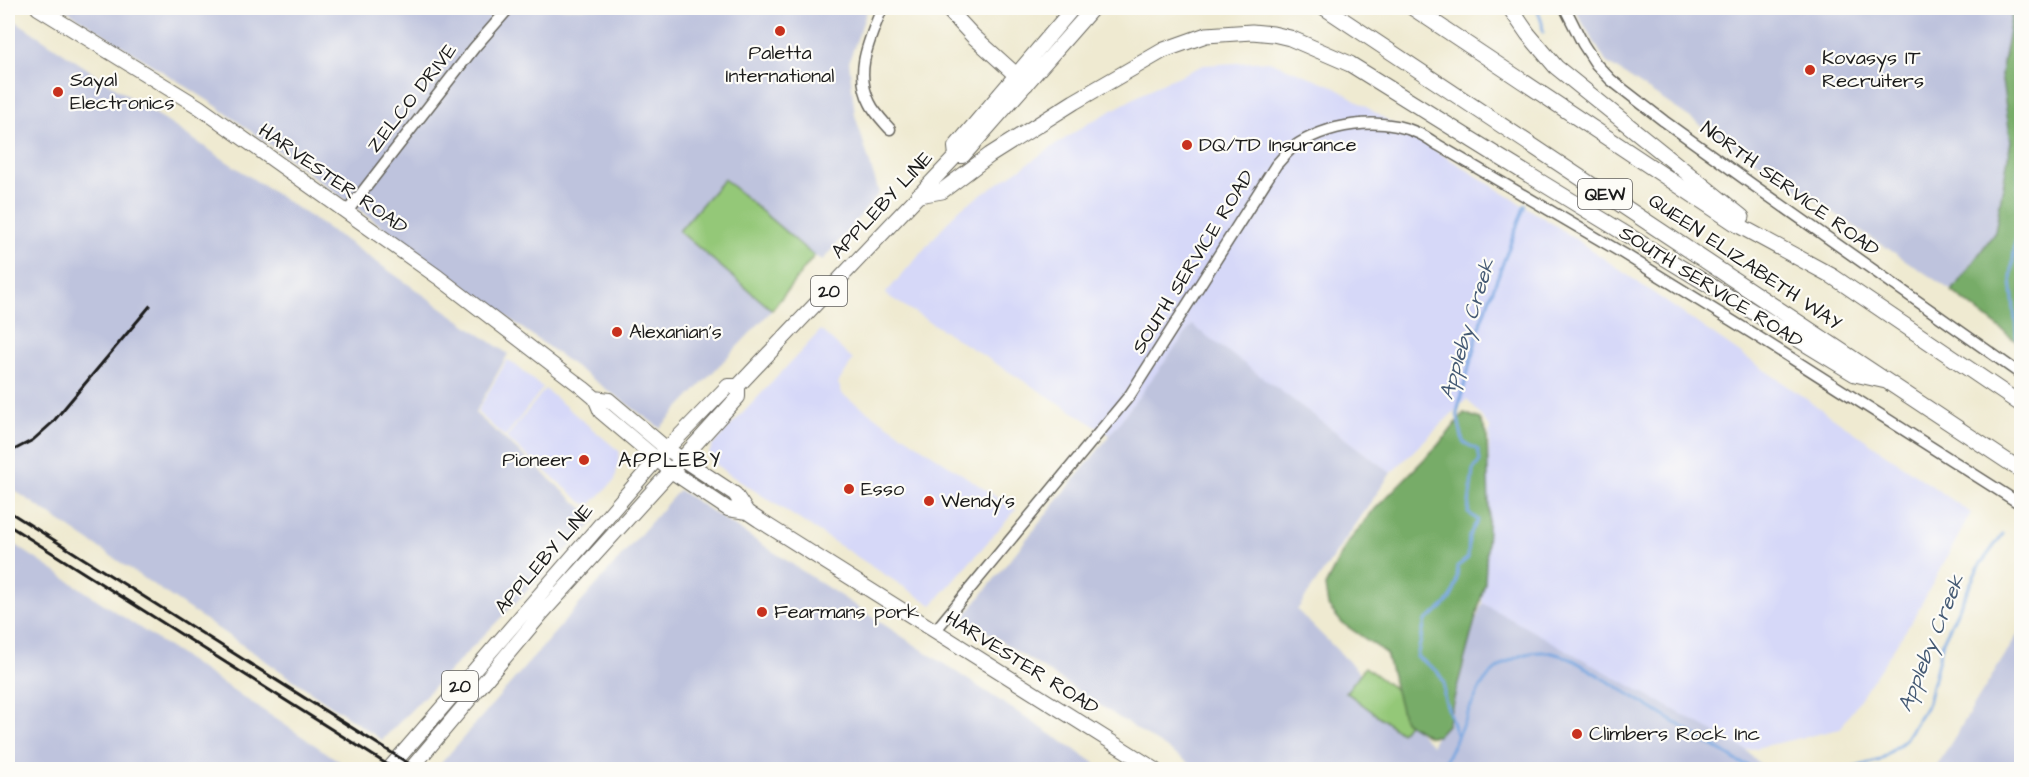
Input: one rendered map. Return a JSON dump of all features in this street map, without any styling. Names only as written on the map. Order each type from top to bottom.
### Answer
[{"type":"highway","points":[[947,8],[973,36],[1021,80]]},
{"type":"highway","name":"QUEEN ELIZABETH WAY","points":[[1325,8],[2022,471]]},
{"type":"highway","name":"QUEEN ELIZABETH WAY","points":[[1413,8],[1738,225],[1832,276],[2022,405]]},
{"type":"highway","points":[[1510,8],[1556,67],[1591,97],[1745,219],[1832,276]]},
{"type":"highway","points":[[920,195],[942,191],[993,153],[1123,72],[1164,50],[1206,35],[1252,32],[1273,34],[1317,48],[1350,64],[1855,374],[1886,381]]},
{"type":"main road","name":"HARVESTER ROAD","points":[[38,8],[184,97],[438,278],[595,398],[609,400],[662,454],[671,471],[728,508],[747,512],[1156,770]]},
{"type":"main road","name":"APPLEBY LINE","points":[[1021,80],[1073,8]]},
{"type":"main road","name":"APPLEBY LINE","points":[[410,770],[542,613],[738,397],[738,386],[956,156],[955,147],[1093,8]]},
{"type":"main road","name":"APPLEBY LINE","points":[[388,770],[662,454],[728,386],[738,386]]},
{"type":"main road","points":[[694,445],[697,460],[704,474]]},
{"type":"main road","name":"HARVESTER ROAD","points":[[662,454],[681,459],[735,494],[747,512]]},
{"type":"street","name":"ZELCO DRIVE","points":[[346,213],[474,48],[509,8]]},
{"type":"street","points":[[882,8],[865,57],[863,75],[869,103],[890,129]]},
{"type":"street","name":"NORTH SERVICE ROAD","points":[[1565,8],[1583,44],[1611,80],[1728,167],[2022,375]]},
{"type":"street","name":"SOUTH SERVICE ROAD","points":[[936,631],[1130,395],[1276,165],[1290,149],[1309,138],[1330,129],[1361,124],[1396,126],[1417,133],[1438,145],[1755,335],[2022,505]]},
{"type":"shaded area","points":[[63,8],[868,8],[849,61],[855,115],[879,193],[823,260],[814,256],[724,180],[679,232],[772,310],[660,428],[212,103]]},
{"type":"shaded area","points":[[1576,8],[2013,8],[2001,74],[2011,141],[1995,232],[1952,291],[1606,62]]},
{"type":"shaded area","points":[[8,16],[342,238],[508,354],[475,413],[596,520],[382,740],[8,486]]},
{"type":"shaded area","points":[[1269,61],[1333,86],[1561,229],[1971,513],[1912,621],[1840,729],[1746,750],[1590,671],[1482,603],[1490,427],[1467,399],[1391,473],[1192,326],[1110,435],[885,294],[958,210],[1087,124],[1160,84],[1204,65]]},
{"type":"shaded area","points":[[1192,325],[1391,473],[1297,610],[1432,745],[1482,603],[1746,750],[1765,769],[1198,769],[964,617],[1110,435]]},
{"type":"shaded area","points":[[821,330],[853,360],[838,383],[843,395],[1016,510],[932,605],[724,471],[710,459],[709,453],[712,446]]},
{"type":"shaded area","points":[[507,360],[543,388],[505,437],[477,412]]},
{"type":"shaded area","points":[[545,389],[620,452],[615,480],[590,505],[583,503],[506,438]]},
{"type":"shaded area","points":[[679,490],[1104,769],[436,769]]},
{"type":"shaded area","points":[[8,540],[351,769],[8,769]]},
{"type":"shaded area","points":[[2021,629],[2021,769],[1935,769]]},
{"type":"green space","points":[[2013,8],[2022,8],[2021,345],[1952,291],[1995,232],[2011,141],[2001,74]]},
{"type":"green space","points":[[724,179],[814,256],[772,310],[679,231]]},
{"type":"green space","points":[[1464,413],[1480,419],[1487,434],[1489,510],[1485,583],[1447,725],[1437,736],[1428,736],[1404,721],[1386,653],[1342,623],[1328,606],[1325,586],[1346,545],[1372,512],[1442,441]]},
{"type":"green space","points":[[1365,667],[1435,719],[1424,734],[1409,722],[1401,733],[1346,692]]},
{"type":"waterway","name":"Appleby Creek","points":[[1537,8],[1543,32]]},
{"type":"waterway","name":"Appleby Creek","points":[[2022,157],[2011,279],[2017,339],[2022,358]]},
{"type":"waterway","name":"Appleby Creek","points":[[1441,770],[1457,737],[1444,696],[1444,682],[1437,671],[1417,657],[1425,621],[1450,599],[1456,585],[1458,566],[1468,558],[1469,536],[1478,520],[1468,513],[1473,470],[1480,461],[1478,450],[1463,442],[1457,413],[1481,321],[1525,205]]},
{"type":"waterway","name":"Appleby Creek","points":[[1847,770],[1880,760],[1904,741],[1928,703],[1943,641],[1979,566],[2003,534]]},
{"type":"waterway","name":"Appleby Creek","points":[[1457,736],[1476,695],[1495,670],[1527,654],[1548,652],[1575,661],[1739,762],[1759,770]]},
{"type":"railway","points":[[8,453],[33,440],[52,423],[150,306]]},
{"type":"railway","points":[[8,511],[419,770]]},
{"type":"railway","points":[[8,525],[396,770]]},
{"type":"place","name":"Paletta International","points":[[780,31]]},
{"type":"place","name":"Kovasys IT Recruiters","points":[[1810,70]]},
{"type":"place","name":"Sayal Electronics","points":[[58,92]]},
{"type":"place","name":"DQ/TD Insurance","points":[[1187,145]]},
{"type":"place","name":"Alexanian’s","points":[[617,332]]},
{"type":"place","name":"Pioneer","points":[[584,460]]},
{"type":"place","name":"Esso","points":[[849,489]]},
{"type":"place","name":"Wendy's","points":[[929,501]]},
{"type":"place","name":"Fearmans pork","points":[[762,612]]},
{"type":"place","name":"Climbers Rock Inc","points":[[1577,734]]},
{"type":"district","name":"APPLEBY","points":[[670,460]]}]
